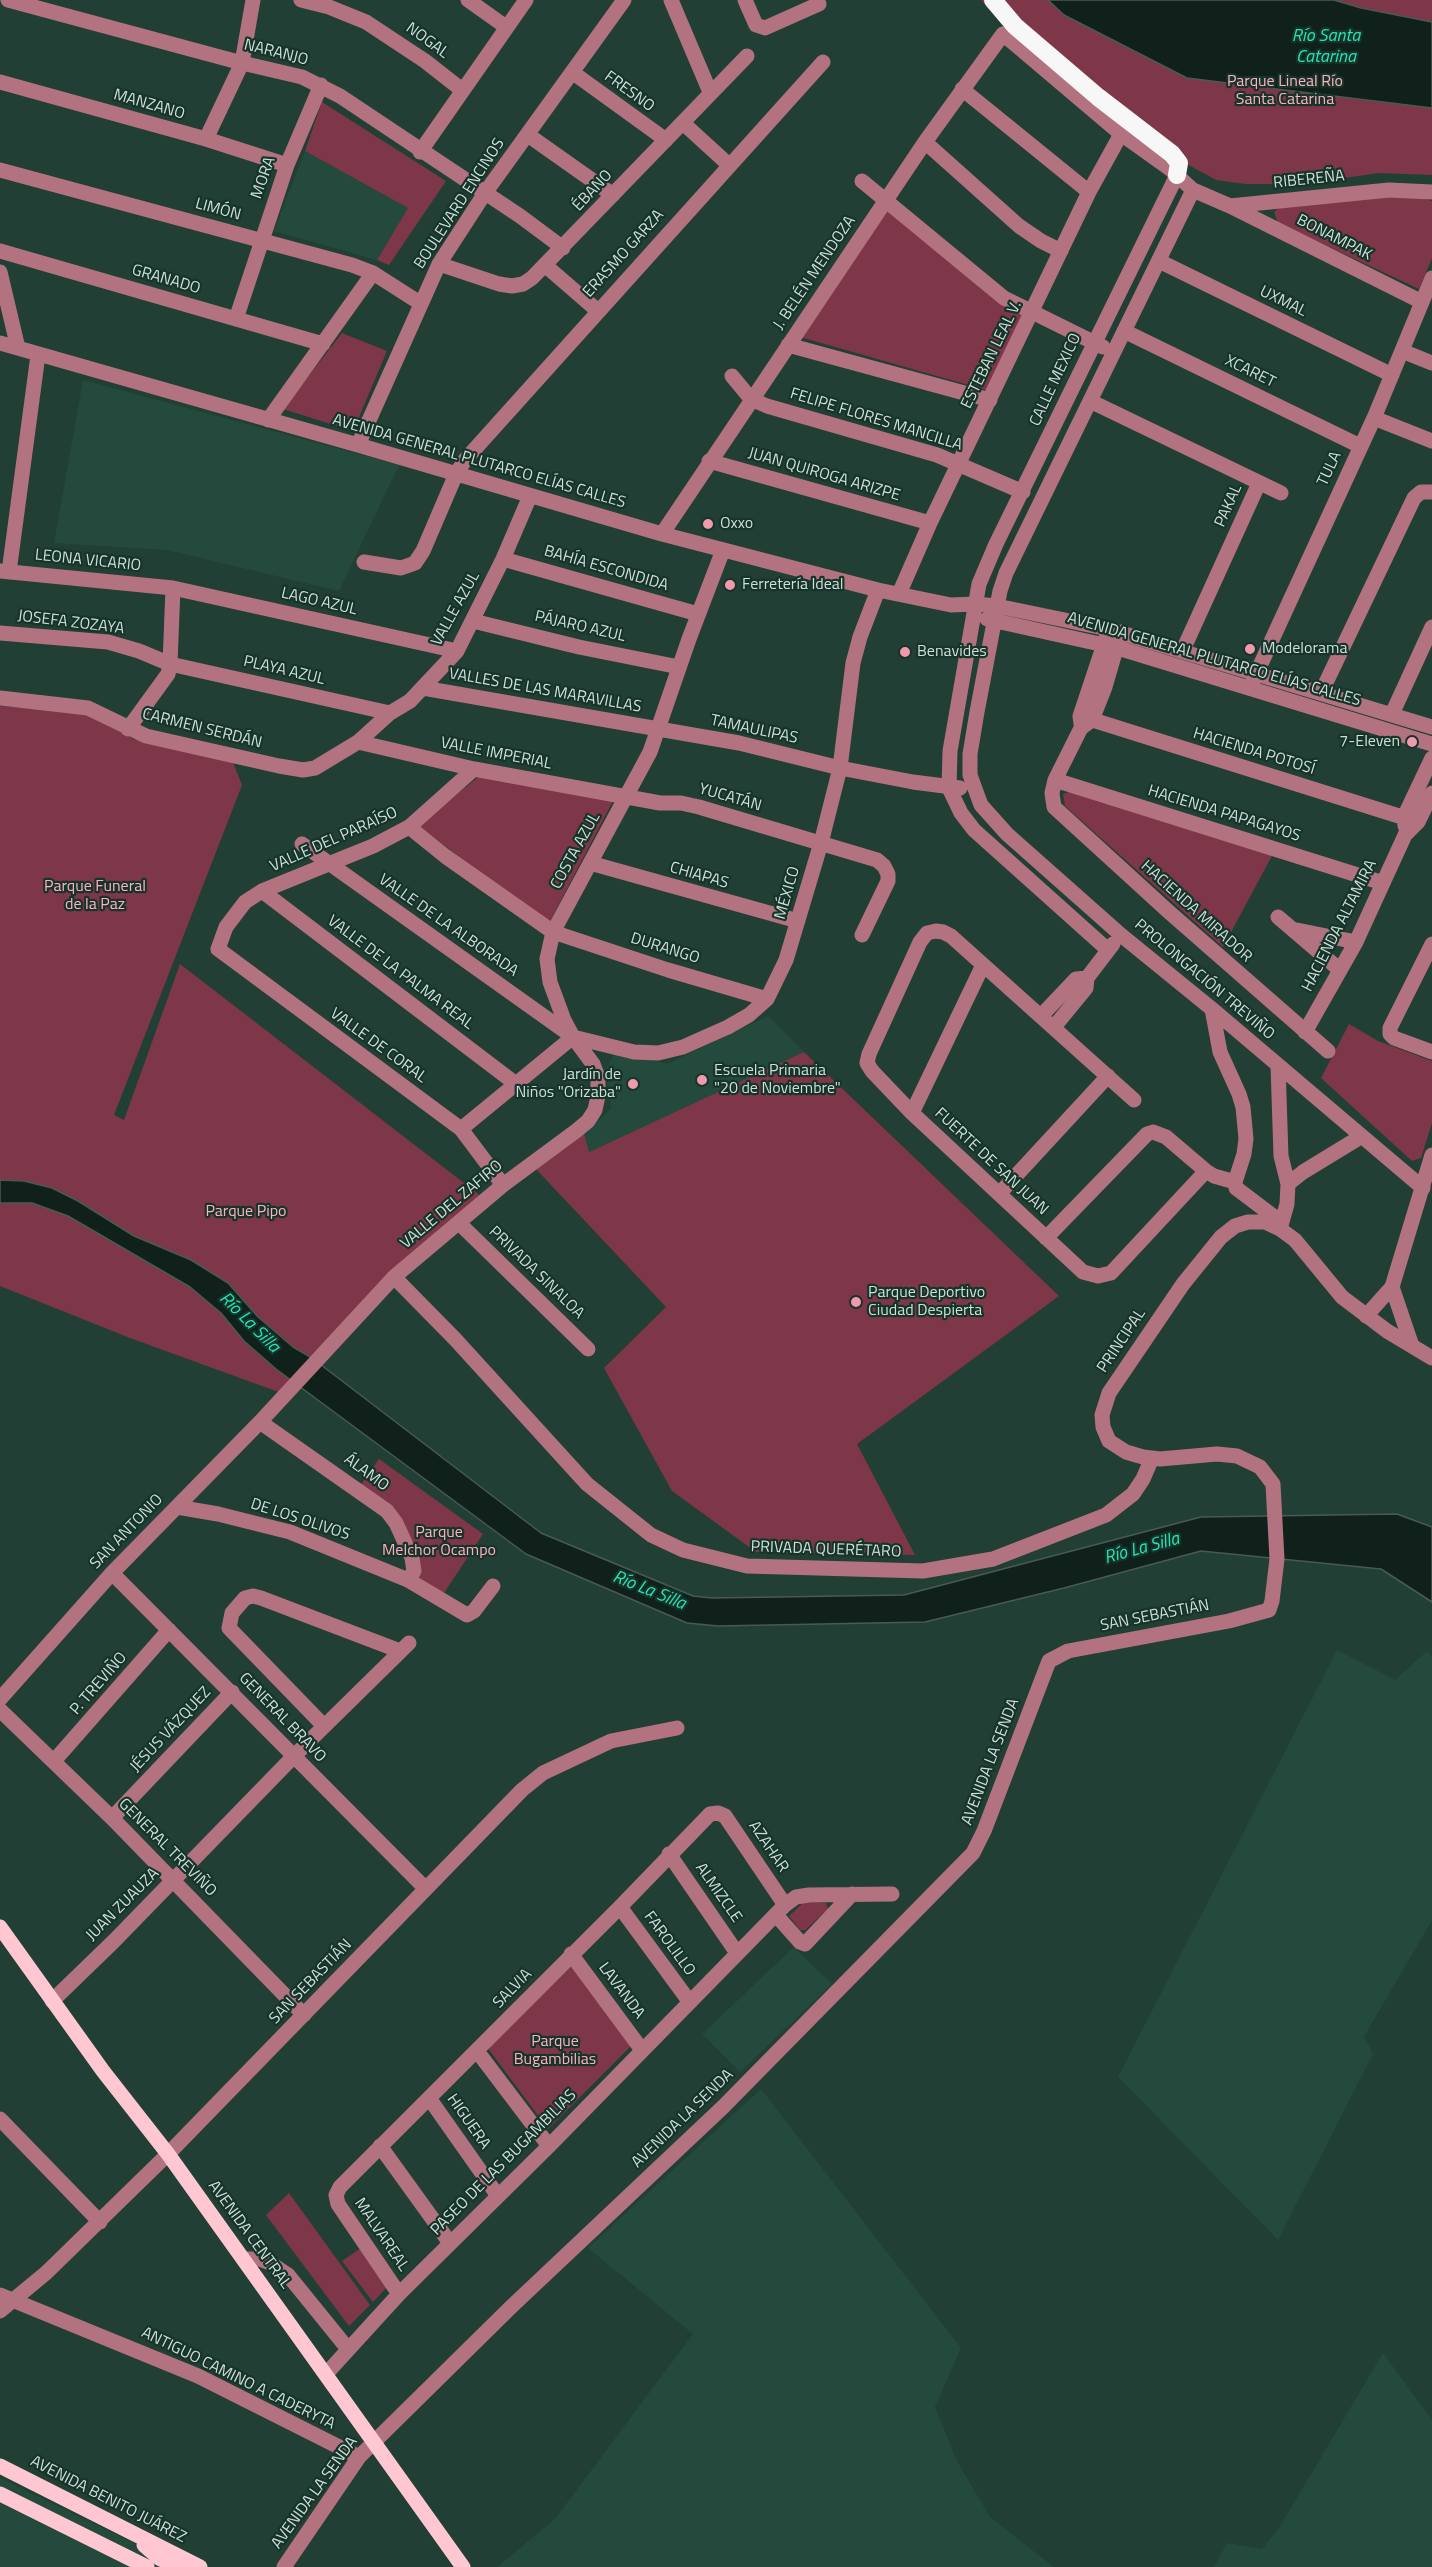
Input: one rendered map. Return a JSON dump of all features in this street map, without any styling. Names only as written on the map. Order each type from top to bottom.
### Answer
[{"type":"highway","points":[[993,0],[1009,30],[1172,154],[1179,163],[1177,175]]},
{"type":"main road","name":"AVENIDA CENTRAL","points":[[0,1927],[103,2071],[168,2154],[244,2259],[463,2567]]},
{"type":"main road","name":"AVENIDA BENITO JUÁREZ","points":[[0,2466],[200,2567]]},
{"type":"main road","points":[[0,2494],[147,2567]]},
{"type":"main road","points":[[131,2533],[159,2558],[176,2567]]},
{"type":"street","name":"NARANJO","points":[[8,0],[242,63],[302,76],[321,86],[485,193],[563,248]]},
{"type":"street","points":[[206,140],[242,63],[253,0]]},
{"type":"street","name":"NOGAL","points":[[301,0],[329,7],[366,22],[425,61],[462,90]]},
{"type":"street","points":[[468,0],[506,27]]},
{"type":"street","points":[[420,152],[526,0]]},
{"type":"street","name":"BOULEVARD ENCINOS","points":[[358,445],[439,264],[485,193],[624,0]]},
{"type":"street","points":[[671,0],[710,92]]},
{"type":"street","points":[[746,0],[756,25],[760,28],[765,28],[819,4]]},
{"type":"street","name":"J. BELÉN MENDOZA","points":[[662,534],[925,142],[962,89],[1009,30]]},
{"type":"street","name":"RIBEREÑA","points":[[1009,30],[1121,134],[1177,175],[1193,190],[1230,206],[1389,190],[1432,192]]},
{"type":"street","name":"ÉBANO","points":[[439,264],[499,284],[512,286],[523,284],[546,266],[710,92],[747,56]]},
{"type":"street","name":"ERASMO GARZA","points":[[364,562],[401,568],[415,563],[423,551],[456,474],[474,449],[823,62]]},
{"type":"street","name":"FRESNO","points":[[572,72],[666,140]]},
{"type":"street","name":"MANZANO","points":[[0,82],[287,165]]},
{"type":"street","name":"MORA","points":[[236,319],[287,165],[321,86]]},
{"type":"street","points":[[962,89],[1089,192]]},
{"type":"street","points":[[683,123],[729,165]]},
{"type":"street","name":"ESTEBAN LEAL V.","points":[[899,594],[930,523],[1089,192],[1121,134]]},
{"type":"street","points":[[528,135],[613,195]]},
{"type":"street","points":[[925,142],[1019,226],[1061,251]]},
{"type":"street","name":"LIMÓN","points":[[0,170],[374,273],[420,303]]},
{"type":"street","name":"CALLE MEXICO","points":[[975,610],[986,567],[1177,175]]},
{"type":"street","points":[[862,181],[1004,298],[1032,314],[1114,352]]},
{"type":"street","points":[[996,614],[1011,562],[1193,190]]},
{"type":"street","name":"BONAMPAK","points":[[1230,206],[1422,302]]},
{"type":"street","name":"GRANADO","points":[[0,250],[323,344]]},
{"type":"street","name":"UXMAL","points":[[1158,261],[1392,375]]},
{"type":"street","points":[[546,266],[598,311]]},
{"type":"street","points":[[0,272],[18,348]]},
{"type":"street","points":[[268,420],[374,273]]},
{"type":"street","name":"TULA","points":[[1249,689],[1374,418],[1431,284]]},
{"type":"street","name":"XCARET","points":[[1124,331],[1360,446]]},
{"type":"street","name":"AVENIDA GENERAL PLUTARCO ELÍAS CALLES","points":[[0,343],[662,534],[878,590],[996,614],[1115,631],[1184,650],[1432,727]]},
{"type":"street","points":[[788,345],[990,400]]},
{"type":"street","points":[[1402,351],[1432,363]]},
{"type":"street","points":[[5,571],[38,355]]},
{"type":"street","points":[[732,376],[751,399]]},
{"type":"street","name":"FELIPE FLORES MANCILLA","points":[[751,399],[780,411],[959,463],[1023,492]]},
{"type":"street","name":"PAKAL","points":[[1090,401],[1259,483],[1184,650]]},
{"type":"street","points":[[1374,418],[1432,441]]},
{"type":"street","name":"JUAN QUIROGA ARIZPE","points":[[709,461],[930,523]]},
{"type":"street","points":[[1259,483],[1281,494]]},
{"type":"street","points":[[1321,693],[1414,498],[1426,492]]},
{"type":"street","name":"VALLE AZUL","points":[[358,742],[390,713],[410,700],[457,651],[503,559],[530,496]]},
{"type":"street","name":"COSTA AZUL","points":[[573,1037],[550,982],[547,960],[553,932],[627,797],[660,729],[679,667],[723,550]]},
{"type":"street","name":"BAHÍA ESCONDIDA","points":[[503,559],[698,614]]},
{"type":"street","name":"LEONA VICARIO","points":[[5,571],[173,588]]},
{"type":"street","points":[[128,729],[165,679],[170,664],[173,588]]},
{"type":"street","name":"LAGO AZUL","points":[[173,588],[457,651]]},
{"type":"street","name":"MÉXICO","points":[[573,1037],[634,1052],[658,1053],[683,1047],[749,1015],[767,999],[786,960],[821,843],[840,768],[853,663],[860,637],[878,590]]},
{"type":"street","points":[[975,610],[950,751],[949,788],[961,813],[980,836],[1108,950]]},
{"type":"street","name":"AVENIDA GENERAL PLUTARCO ELÍAS CALLES","points":[[996,614],[1111,646],[1432,744]]},
{"type":"street","name":"PROLONGACIÓN TREVIÑO","points":[[996,614],[970,754],[973,789],[981,805],[1007,834],[1121,935],[1423,1188]]},
{"type":"street","name":"PÁJARO AZUL","points":[[473,621],[579,647],[679,667]]},
{"type":"street","points":[[1392,714],[1432,627]]},
{"type":"street","points":[[1053,786],[1084,722],[1115,631]]},
{"type":"street","name":"JOSEFA ZOZAYA","points":[[0,633],[108,642],[139,651],[170,664]]},
{"type":"street","name":"PLAYA AZUL","points":[[170,664],[390,713]]},
{"type":"street","name":"VALLES DE LAS MARAVILLAS","points":[[423,688],[660,729]]},
{"type":"street","name":"CARMEN SERDÁN","points":[[0,698],[88,708],[146,736],[303,770],[322,764],[358,742]]},
{"type":"street","name":"HACIENDA POTOSÍ","points":[[1084,722],[1411,820]]},
{"type":"street","name":"TAMAULIPAS","points":[[660,729],[739,743],[840,768]]},
{"type":"street","name":"VALLE IMPERIAL","points":[[358,742],[474,769],[627,797]]},
{"type":"street","name":"HACIENDA ALTAMIRA","points":[[1305,1032],[1356,942],[1405,835],[1432,758]]},
{"type":"street","points":[[840,768],[949,788],[973,789]]},
{"type":"street","name":"VALLE DEL PARAÍSO","points":[[218,949],[226,927],[238,910],[262,891],[373,846],[409,827],[474,769]]},
{"type":"street","name":"HACIENDA PAPAGAYOS","points":[[1053,786],[1383,883]]},
{"type":"street","name":"HACIENDA MIRADOR","points":[[1053,786],[1054,807],[1059,813],[1328,1051]]},
{"type":"street","name":"HACIENDA ALTAMIRA","points":[[1411,820],[1432,793]]},
{"type":"street","name":"YUCATÁN","points":[[627,797],[699,807],[877,860],[884,866],[888,874],[888,881],[862,935]]},
{"type":"street","name":"DURANGO","points":[[409,827],[454,863],[553,932],[668,970],[767,999]]},
{"type":"street","name":"VALLE DE LA ALBORADA","points":[[302,844],[573,1037]]},
{"type":"street","name":"CHIAPAS","points":[[590,863],[798,921]]},
{"type":"street","name":"VALLE DE LA PALMA REAL","points":[[262,891],[516,1084]]},
{"type":"street","points":[[1278,917],[1340,970]]},
{"type":"street","points":[[1294,930],[1356,942]]},
{"type":"street","name":"FUERTE DE SAN JUAN","points":[[983,965],[951,936],[936,931],[927,933],[920,942],[867,1063],[912,1113],[1046,1238],[1083,1272],[1098,1276],[1111,1273],[1206,1171]]},
{"type":"street","points":[[1054,1027],[1086,988],[1087,978],[1121,935]]},
{"type":"street","points":[[1432,944],[1390,1028],[1390,1034],[1432,1052]]},
{"type":"street","name":"VALLE DE CORAL","points":[[218,949],[461,1129],[503,1185]]},
{"type":"street","points":[[912,1113],[983,965],[1134,1100]]},
{"type":"street","points":[[1417,973],[1432,978]]},
{"type":"street","points":[[1041,1016],[1076,979],[1087,978]]},
{"type":"street","points":[[1212,1009],[1220,1052],[1243,1107],[1246,1139],[1235,1182],[1240,1193],[1281,1226],[1287,1204],[1288,1184],[1281,1156],[1278,1065]]},
{"type":"street","points":[[461,1129],[573,1037]]},
{"type":"street","name":"VALLE DEL ZAFIRO","points":[[284,1394],[389,1283],[503,1185],[588,1121],[595,1110],[598,1077],[593,1064],[573,1037]]},
{"type":"street","points":[[593,1064],[610,1045]]},
{"type":"street","points":[[999,1194],[1108,1076]]},
{"type":"street","points":[[1046,1238],[1147,1134],[1153,1132],[1166,1137],[1206,1171],[1235,1182]]},
{"type":"street","points":[[1288,1184],[1303,1172],[1362,1136]]},
{"type":"street","points":[[1366,1316],[1392,1287],[1432,1155]]},
{"type":"street","name":"PRINCIPAL","points":[[1271,1606],[1277,1559],[1273,1484],[1260,1467],[1237,1456],[1217,1454],[1152,1458],[1126,1452],[1109,1441],[1103,1427],[1102,1415],[1109,1393],[1171,1301],[1221,1237],[1235,1226],[1248,1222],[1265,1222],[1281,1226],[1342,1297],[1366,1316],[1432,1358]]},
{"type":"street","name":"PRIVADA SINALOA","points":[[459,1223],[588,1349]]},
{"type":"street","name":"PRIVADA QUERÉTARO","points":[[389,1283],[455,1339],[587,1484],[651,1535],[683,1550],[747,1566],[923,1571],[993,1559],[1106,1515],[1132,1494],[1143,1479],[1152,1458]]},
{"type":"street","points":[[1392,1287],[1412,1346]]},
{"type":"street","name":"SAN ANTONIO","points":[[0,1699],[112,1573],[260,1422],[284,1394]]},
{"type":"street","name":"ÁLAMO","points":[[260,1422],[387,1511],[396,1522],[412,1558],[414,1571],[408,1580]]},
{"type":"street","name":"DE LOS OLIVOS","points":[[177,1507],[218,1514],[290,1532],[408,1580],[467,1614],[474,1611],[493,1586]]},
{"type":"street","name":"GENERAL BRAVO","points":[[112,1573],[425,1888]]},
{"type":"street","name":"JUAN ZUAUZA","points":[[52,2001],[405,1647],[261,1598],[253,1596],[245,1598],[232,1613],[229,1628],[324,1726]]},
{"type":"street","name":"SAN SEBASTIÁN","points":[[1049,1662],[1068,1651],[1229,1621],[1271,1606]]},
{"type":"street","name":"P. TREVIÑO","points":[[54,1761],[169,1630]]},
{"type":"street","name":"AVENIDA LA SENDA","points":[[284,2567],[359,2457],[511,2307],[706,2124],[973,1853],[984,1831],[1049,1662]]},
{"type":"street","name":"JÉSUS VÁZQUEZ","points":[[112,1818],[232,1692]]},
{"type":"street","name":"GENERAL TREVIÑO","points":[[0,1710],[112,1818],[304,2015]]},
{"type":"street","name":"SAN SEBASTIÁN","points":[[0,2311],[15,2301],[100,2222],[168,2154],[502,1807],[543,1773],[611,1741],[677,1728]]},
{"type":"street","name":"SALVIA","points":[[336,2195],[340,2187],[380,2146],[620,1907],[669,1854],[710,1814],[718,1813]]},
{"type":"street","name":"AZAHAR","points":[[718,1813],[725,1816],[800,1942],[805,1944],[852,1894]]},
{"type":"street","name":"ALMIZCLE","points":[[669,1854],[737,1953]]},
{"type":"street","name":"PASEO DE LAS BUGAMBILIAS","points":[[326,2373],[399,2294],[549,2146],[689,2001],[781,1910],[796,1898],[809,1894],[892,1894]]},
{"type":"street","name":"FAROLILLO","points":[[620,1907],[689,2001]]},
{"type":"street","name":"LAVANDA","points":[[571,1954],[642,2050]]},
{"type":"street","points":[[477,2051],[549,2146]]},
{"type":"street","name":"HIGUERA","points":[[429,2098],[498,2196]]},
{"type":"street","points":[[0,2119],[100,2222]]},
{"type":"street","points":[[380,2146],[450,2243]]},
{"type":"street","name":"MALVAREAL","points":[[336,2195],[338,2204],[399,2294]]},
{"type":"street","points":[[244,2259],[260,2259],[288,2275],[348,2349]]},
{"type":"street","name":"ANTIGUO CAMINO A CADERYTA","points":[[0,2295],[198,2376],[359,2457]]},
{"type":"shaded area","points":[[305,151],[408,208],[377,260],[274,231]]},
{"type":"shaded area","points":[[83,380],[399,465],[339,591],[167,550],[54,543]]},
{"type":"shaded area","name":"Escuela Primaria \"20 de Noviembre\"","points":[[768,1016],[804,1052],[589,1152],[584,1133],[611,1109],[605,1071],[617,1049],[667,1064]]},
{"type":"shaded area","points":[[1337,1650],[1395,1680],[1427,1651],[1432,1656],[1432,1920],[1364,2037],[1373,2054],[1278,2240],[1118,2077]]},
{"type":"shaded area","points":[[794,1947],[832,1984],[740,2072],[702,2034]]},
{"type":"shaded area","points":[[761,2089],[961,2348],[935,2407],[957,2461],[990,2517],[1054,2567],[497,2567],[555,2519],[693,2334],[588,2248]]},
{"type":"shaded area","points":[[1383,2353],[1432,2420],[1432,2567],[1214,2567],[1227,2543],[1262,2549],[1279,2528]]},
{"type":"shaded area","points":[[0,2478],[183,2567],[0,2567]]},
{"type":"green space","name":"Parque Lineal Río Santa Catarina","points":[[981,0],[1432,0],[1432,175],[1379,173],[1302,184],[1246,184],[1216,180],[1176,158],[990,10]]},
{"type":"green space","points":[[322,102],[446,181],[389,265],[377,260],[408,208],[305,151]]},
{"type":"green space","points":[[1412,195],[1432,201],[1432,258],[1419,289],[1278,223],[1274,212],[1283,204]]},
{"type":"green space","points":[[887,206],[1024,314],[986,390],[800,337]]},
{"type":"green space","points":[[342,333],[387,351],[353,431],[283,409]]},
{"type":"green space","name":"Parque Pipo","points":[[0,706],[85,712],[133,739],[232,760],[242,785],[114,1115],[124,1120],[180,964],[486,1200],[384,1288],[284,1394],[130,1338],[0,1286]]},
{"type":"green space","points":[[482,774],[613,801],[549,923],[418,826]]},
{"type":"green space","points":[[1073,791],[1273,854],[1223,947],[1065,806],[1063,794]]},
{"type":"green space","points":[[1349,1024],[1378,1041],[1432,1061],[1432,1123],[1421,1158],[1412,1161],[1321,1078]]},
{"type":"green space","name":"Parque Deportivo Ciudad Despierta","points":[[804,1052],[1059,1296],[857,1444],[915,1555],[756,1552],[672,1491],[604,1368],[666,1307],[535,1168],[584,1133],[589,1152]]},
{"type":"green space","name":"Parque Melchor Ocampo","points":[[379,1459],[483,1534],[440,1599],[408,1580],[404,1542],[358,1489]]},
{"type":"green space","points":[[804,1902],[826,1903],[828,1909],[805,1930],[800,1930],[789,1916]]},
{"type":"green space","name":"Parque Bugambilias","points":[[573,1965],[634,2043],[548,2129],[487,2047]]},
{"type":"green space","points":[[289,2193],[370,2305],[349,2326],[266,2215]]},
{"type":"green space","points":[[361,2248],[388,2286],[373,2302],[342,2261]]},
{"type":"water","name":"Río Santa Catarina","points":[[1048,0],[1334,0],[1361,8],[1432,22],[1432,108],[1187,78],[1064,15]]},
{"type":"water","name":"Río La Silla","points":[[0,1180],[24,1181],[52,1188],[78,1201],[134,1236],[191,1260],[228,1283],[258,1317],[293,1347],[312,1358],[541,1533],[693,1596],[712,1598],[904,1595],[1201,1517],[1397,1514],[1432,1527],[1432,1602],[1381,1569],[1201,1551],[925,1622],[718,1626],[687,1623],[526,1554],[276,1369],[244,1341],[221,1313],[190,1287],[68,1216],[32,1203],[0,1203]]},
{"type":"place","name":"Oxxo","points":[[708,524]]},
{"type":"place","name":"Ferretería Ideal","points":[[730,585]]},
{"type":"place","name":"Modelorama","points":[[1250,649]]},
{"type":"place","name":"Benavides","points":[[905,652]]},
{"type":"place","name":"7-Eleven","points":[[1412,742]]},
{"type":"place","name":"Escuela Primaria \"20 de Noviembre\"","points":[[702,1080]]},
{"type":"place","name":"Jardín de Niños \"Orizaba\"","points":[[633,1084]]},
{"type":"place","name":"Parque Deportivo Ciudad Despierta","points":[[856,1302]]},
{"type":"park label","name":"Parque Funeral de la Paz","points":[[95,896]]}]
